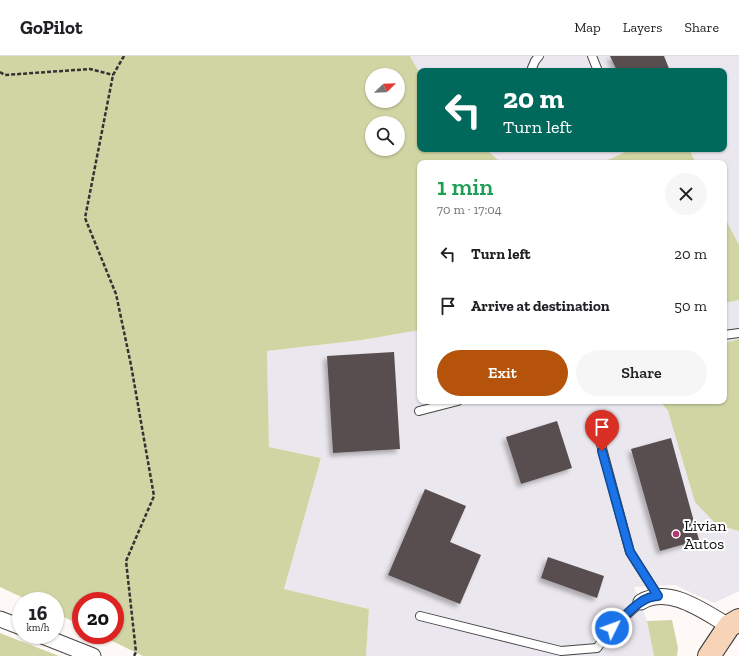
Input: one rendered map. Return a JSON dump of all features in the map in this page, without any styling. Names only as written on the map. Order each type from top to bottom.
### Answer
[{"type":"main road","points":[[710,656],[734,623]]},
{"type":"street","points":[[641,602],[651,596],[681,600],[734,623]]},
{"type":"street","points":[[0,619],[12,624]]},
{"type":"street","points":[[63,644],[93,656]]},
{"type":"lane","points":[[532,68],[539,56]]},
{"type":"lane","points":[[592,56],[597,68]]},
{"type":"lane","points":[[727,335],[739,333]]},
{"type":"lane","points":[[419,410],[445,404]]},
{"type":"lane","points":[[599,437],[630,552],[658,596]]},
{"type":"lane","points":[[420,616],[561,651],[582,650],[597,648],[612,628],[641,602]]},
{"type":"path","points":[[124,56],[112,75],[85,218],[116,294],[131,365],[154,496],[126,561],[136,652],[134,656]]},
{"type":"path","points":[[0,72],[5,75],[90,69],[112,75]]},
{"type":"shaded area","points":[[410,56],[739,56],[739,245],[727,222],[727,160],[694,160],[690,152],[727,152],[727,68],[417,69]]},
{"type":"shaded area","points":[[488,152],[625,152],[608,160],[497,160]]},
{"type":"shaded area","points":[[739,300],[739,339],[727,342],[727,302]]},
{"type":"shaded area","points":[[417,331],[417,404],[662,404],[668,411],[717,525],[739,531],[739,591],[714,603],[675,585],[634,587],[647,621],[654,656],[366,656],[369,609],[284,589],[321,458],[269,447],[267,351],[362,340]]},
{"type":"green space","points":[[0,56],[410,56],[417,69],[417,152],[489,152],[498,160],[417,160],[417,331],[362,340],[267,351],[269,447],[321,458],[284,589],[369,609],[366,656],[143,656],[118,644],[124,644],[124,592],[72,592],[72,621],[64,617],[64,592],[12,593],[0,587]]},
{"type":"green space","points":[[625,152],[690,152],[694,160],[608,160]]},
{"type":"green space","points":[[727,222],[739,245],[739,300],[727,302]]},
{"type":"green space","points":[[739,339],[739,531],[717,525],[695,502],[668,411],[662,404],[727,404],[727,342]]},
{"type":"green space","points":[[672,620],[678,648],[677,656],[654,656],[647,621]]},
{"type":"green space","points":[[0,633],[12,638],[12,644],[28,644],[59,656],[0,656]]},
{"type":"building","points":[[610,56],[664,56],[669,68],[616,68]]},
{"type":"building","points":[[394,352],[400,449],[333,453],[327,356]]},
{"type":"building","points":[[557,421],[572,468],[521,484],[506,437]]},
{"type":"building","points":[[671,438],[699,540],[660,551],[631,449]]},
{"type":"building","points":[[425,489],[466,506],[450,542],[481,555],[460,604],[388,575]]},
{"type":"building","points":[[548,557],[604,576],[597,598],[541,578]]},
{"type":"place","name":"Livian Autos","points":[[676,534]]},
{"type":"route","points":[[602,451],[630,552],[658,596],[651,596],[641,602],[612,628]]}]
